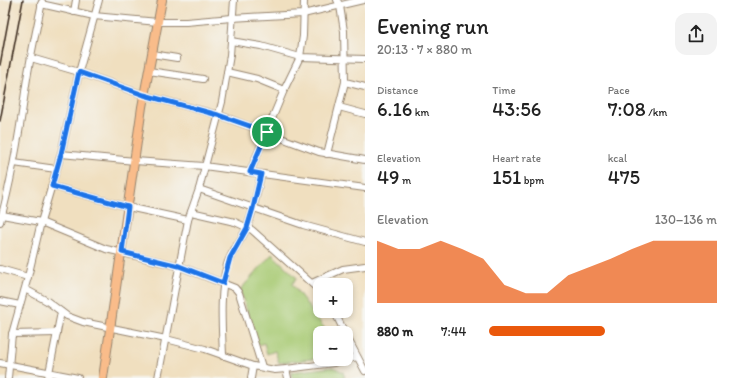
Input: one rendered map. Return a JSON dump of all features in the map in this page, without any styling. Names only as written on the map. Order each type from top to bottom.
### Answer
[{"type":"main road","points":[[103,378],[144,95],[162,0]]},
{"type":"street","points":[[74,12],[76,0]]},
{"type":"street","points":[[8,378],[12,334],[25,289],[41,222],[61,154],[79,72],[99,0]]},
{"type":"street","points":[[158,378],[188,220],[218,115],[227,72],[234,0]]},
{"type":"street","points":[[250,172],[284,90],[300,56],[303,36],[304,0]]},
{"type":"street","points":[[0,222],[14,163],[31,58],[42,2],[74,12],[94,16],[158,22],[186,22],[303,14],[339,3],[363,0]]},
{"type":"street","points":[[327,154],[345,82],[344,31],[339,3]]},
{"type":"street","points":[[231,41],[261,46],[300,56],[365,59]]},
{"type":"street","points":[[152,54],[177,58]]},
{"type":"street","points":[[31,58],[79,72],[144,95],[218,115],[327,154],[365,160]]},
{"type":"street","points":[[149,71],[203,79]]},
{"type":"street","points":[[227,72],[257,79],[284,90]]},
{"type":"street","points":[[345,82],[365,87]]},
{"type":"street","points":[[339,107],[365,114]]},
{"type":"street","points":[[61,154],[204,166],[365,188]]},
{"type":"street","points":[[14,163],[56,169]]},
{"type":"street","points":[[223,356],[223,283],[230,258],[247,228],[261,174]]},
{"type":"street","points":[[52,186],[128,207],[188,220]]},
{"type":"street","points":[[198,189],[253,208],[365,242]]},
{"type":"street","points":[[191,212],[235,222],[247,228],[270,245],[312,283],[343,269],[365,266]]},
{"type":"street","points":[[2,215],[41,222],[106,248],[179,266],[235,288],[239,293],[262,368]]},
{"type":"street","points":[[0,269],[28,277]]},
{"type":"street","points":[[25,289],[47,301],[71,318],[205,349],[262,368],[286,370],[334,363],[357,357]]},
{"type":"street","points":[[0,301],[20,305]]},
{"type":"street","points":[[48,376],[61,312]]},
{"type":"street","points":[[12,334],[57,332]]},
{"type":"street","points":[[353,349],[357,357],[363,363],[365,371]]},
{"type":"street","points":[[0,363],[48,376],[78,378]]},
{"type":"street","points":[[251,378],[253,366]]},
{"type":"street","points":[[286,370],[288,378]]},
{"type":"green space","points":[[272,254],[297,278],[292,284],[313,313],[313,318],[317,318],[323,326],[313,326],[313,359],[279,363],[275,351],[267,354],[264,343],[258,345],[240,290]]},
{"type":"green space","points":[[333,367],[343,372],[345,378],[291,378],[292,372]]},
{"type":"railway","points":[[0,65],[12,0]]},
{"type":"railway","points":[[0,121],[23,0]]},
{"type":"route","points":[[79,72],[144,95],[218,115],[267,132],[250,172],[261,174],[253,208],[247,228],[230,258],[223,283],[179,266],[122,252],[128,207],[52,186],[61,154],[79,72]]}]
